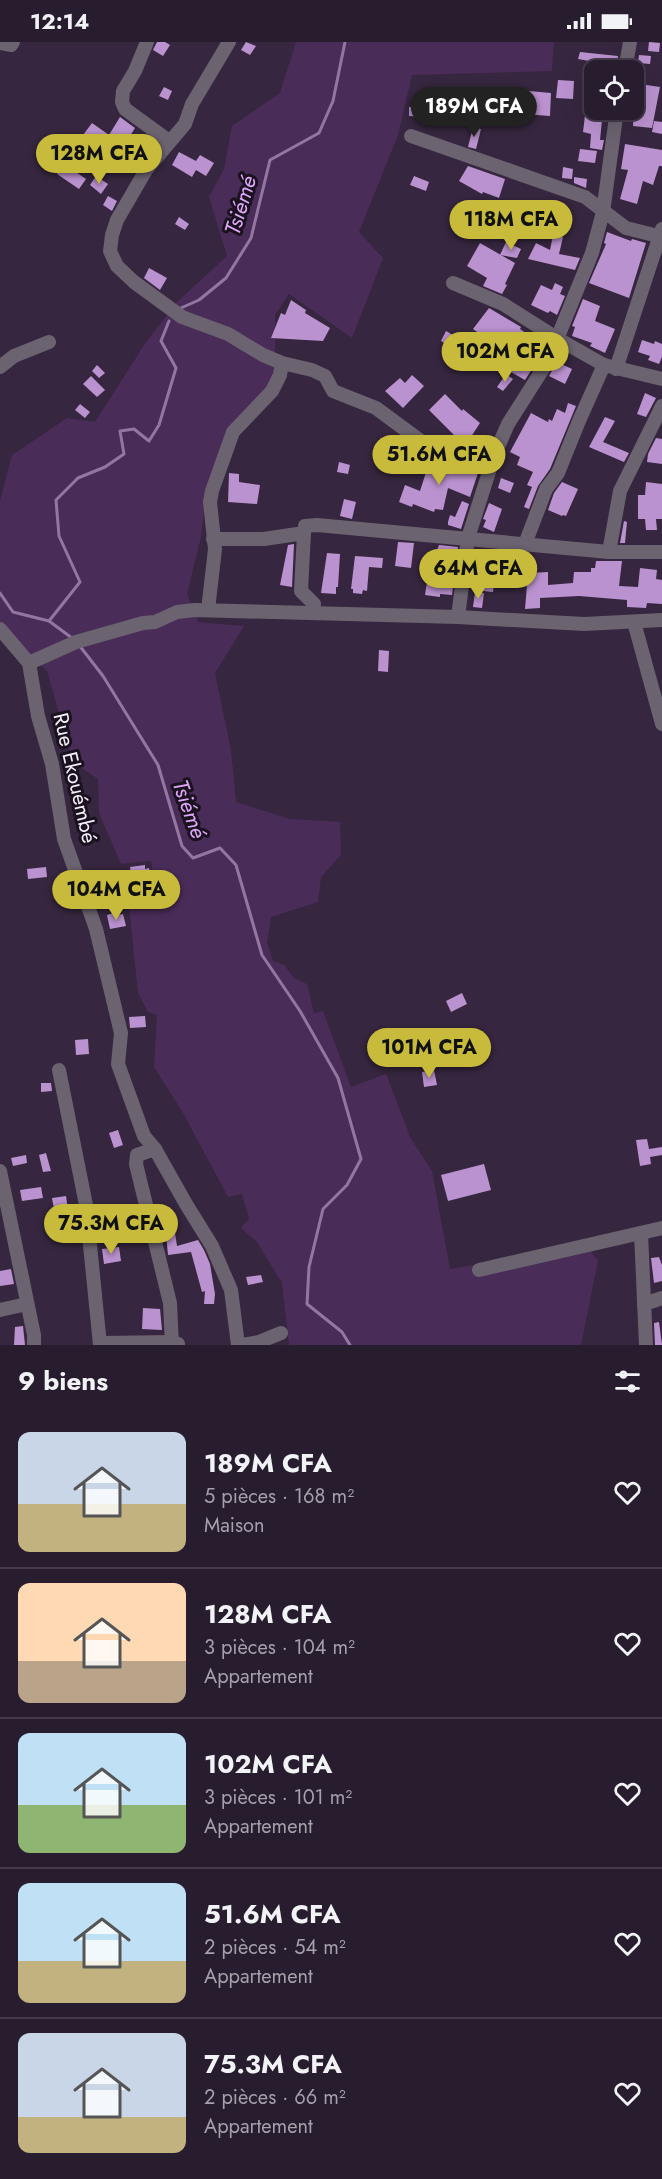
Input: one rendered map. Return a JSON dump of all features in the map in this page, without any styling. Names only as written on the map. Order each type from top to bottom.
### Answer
[{"type":"street","points":[[0,43],[11,45],[13,42]]},
{"type":"street","points":[[147,42],[135,71],[123,91],[122,102],[125,109],[169,141]]},
{"type":"street","points":[[229,42],[192,104],[185,124],[142,177],[117,220],[110,251],[117,266],[134,282],[182,317],[228,334],[263,355],[282,363],[312,370],[325,376],[333,391],[376,408],[426,445],[490,468]]},
{"type":"street","points":[[626,60],[630,42]]},
{"type":"street","points":[[458,617],[468,538],[490,468],[508,424],[548,361],[592,253],[603,212],[616,120]]},
{"type":"street","points":[[411,136],[585,197],[626,228],[660,232],[610,367],[579,421],[558,474],[546,489],[525,544]]},
{"type":"street","points":[[453,283],[504,304],[558,339],[610,367],[662,379]]},
{"type":"street","points":[[0,367],[14,356],[49,342]]},
{"type":"street","points":[[208,610],[215,549],[210,502],[233,432],[272,391],[280,375],[282,363]]},
{"type":"street","points":[[609,552],[620,491],[662,406]]},
{"type":"street","points":[[313,613],[314,604],[301,591],[305,526],[317,525],[609,552],[662,552]]},
{"type":"street","points":[[213,539],[264,539],[304,533]]},
{"type":"street","points":[[0,628],[29,663],[76,642],[143,623],[155,622],[177,612],[208,610],[458,617],[584,624],[662,620]]},
{"type":"street","points":[[634,622],[662,724]]},
{"type":"street","name":"Rue Ekouémbé","points":[[29,663],[38,716],[52,764],[64,839],[96,928],[121,1033],[118,1064],[144,1136],[155,1149],[212,1245],[231,1290],[240,1345]]},
{"type":"street","points":[[59,1070],[86,1205],[100,1344],[174,1344],[170,1303],[136,1164],[138,1155],[155,1149]]},
{"type":"street","points":[[0,1171],[34,1335],[34,1345]]},
{"type":"street","points":[[479,1270],[662,1228]]},
{"type":"street","points":[[641,1233],[646,1345]]},
{"type":"street","points":[[644,1304],[662,1298]]},
{"type":"street","points":[[0,1310],[27,1304]]},
{"type":"street","points":[[240,1345],[259,1342],[281,1333]]},
{"type":"shaded area","points":[[296,42],[554,42],[552,71],[412,75],[398,135],[359,232],[383,258],[352,338],[289,294],[275,315],[275,379],[230,426],[205,501],[201,537],[187,594],[198,622],[244,626],[215,673],[231,750],[236,802],[290,819],[340,822],[341,855],[321,877],[318,902],[271,917],[267,943],[273,961],[284,965],[294,978],[307,984],[314,1013],[323,1011],[351,1087],[386,1074],[411,1139],[432,1171],[450,1269],[587,1246],[598,1261],[581,1345],[289,1345],[282,1283],[257,1242],[241,1228],[249,1219],[242,1194],[228,1197],[182,1111],[154,1067],[157,1015],[148,1012],[138,993],[128,896],[156,890],[151,861],[121,864],[99,813],[98,779],[73,762],[47,671],[0,624],[0,501],[12,455],[67,418],[95,422],[146,342],[178,301],[227,256],[209,197],[224,169],[232,126],[280,93]]},
{"type":"building","points":[[157,42],[170,45],[163,56],[153,50]]},
{"type":"building","points":[[246,42],[256,46],[250,55],[241,50]]},
{"type":"building","points":[[649,42],[660,43],[659,52],[648,51]]},
{"type":"building","points":[[580,52],[618,56],[618,60],[578,59]]},
{"type":"building","points":[[639,55],[651,56],[650,64],[644,64],[644,60],[638,60]]},
{"type":"building","points":[[558,80],[574,81],[573,99],[556,98]]},
{"type":"building","points":[[644,85],[660,87],[652,128],[633,126],[633,120],[644,120]]},
{"type":"building","points":[[164,87],[172,91],[168,100],[159,96]]},
{"type":"building","points":[[518,90],[551,93],[550,116],[523,114],[523,104],[518,103]]},
{"type":"building","points":[[409,107],[423,108],[422,117],[409,116]]},
{"type":"building","points":[[442,108],[458,109],[458,118],[442,117]]},
{"type":"building","points":[[120,117],[135,128],[125,144],[127,145],[123,153],[98,139],[95,143],[83,135],[92,123],[109,135]]},
{"type":"building","points":[[584,120],[602,120],[600,140],[604,140],[602,150],[590,148],[591,134],[583,132]]},
{"type":"building","points":[[654,121],[662,122],[662,134],[652,132]]},
{"type":"building","points":[[473,127],[481,129],[476,149],[468,147]]},
{"type":"building","points":[[625,144],[662,150],[662,166],[659,166],[653,185],[643,181],[637,204],[620,199],[628,170],[621,169]]},
{"type":"building","points":[[580,149],[597,151],[595,163],[578,161]]},
{"type":"building","points":[[179,152],[196,161],[200,155],[214,163],[206,176],[196,170],[192,177],[172,165]]},
{"type":"building","points":[[64,164],[86,179],[79,189],[57,174]]},
{"type":"building","points":[[468,166],[505,179],[499,198],[483,192],[482,194],[459,181]]},
{"type":"building","points":[[563,167],[573,169],[572,179],[562,178]]},
{"type":"building","points":[[96,176],[108,184],[101,194],[90,185]]},
{"type":"building","points":[[414,176],[429,182],[426,191],[410,185]]},
{"type":"building","points":[[574,177],[587,179],[586,188],[574,183]]},
{"type":"building","points":[[108,196],[117,201],[112,211],[103,205]]},
{"type":"building","points":[[179,217],[189,224],[185,230],[175,224]]},
{"type":"building","points":[[504,226],[514,231],[509,241],[499,236]]},
{"type":"building","points":[[607,232],[631,241],[632,239],[646,243],[629,298],[589,283],[606,244],[604,243]]},
{"type":"building","points":[[553,235],[563,237],[559,254],[580,258],[575,270],[528,259],[536,243],[550,250]]},
{"type":"building","points":[[506,242],[521,249],[517,258],[500,255]]},
{"type":"building","points":[[480,243],[515,263],[502,294],[483,286],[487,278],[467,266]]},
{"type":"building","points":[[149,268],[167,278],[160,290],[144,278]]},
{"type":"building","points":[[555,283],[563,287],[560,294],[565,296],[557,315],[531,305],[541,285],[552,290]]},
{"type":"building","points":[[583,299],[600,306],[595,321],[615,329],[605,353],[590,346],[592,343],[572,336],[575,327],[572,326]]},
{"type":"building","points":[[291,300],[306,310],[305,313],[330,328],[323,341],[271,338],[281,313],[285,315]]},
{"type":"building","points":[[489,308],[521,327],[520,329],[533,338],[525,350],[539,358],[525,380],[511,372],[520,358],[507,349],[505,352],[473,329]]},
{"type":"building","points":[[446,331],[463,341],[457,351],[441,341]]},
{"type":"building","points":[[642,340],[662,344],[662,357],[659,364],[648,360],[650,356],[638,352]]},
{"type":"building","points":[[557,362],[572,369],[565,384],[549,376]]},
{"type":"building","points":[[97,365],[105,373],[99,378],[92,371]]},
{"type":"building","points":[[506,374],[513,379],[503,391],[497,387]]},
{"type":"building","points":[[412,375],[424,386],[403,408],[385,391],[400,378],[405,383]]},
{"type":"building","points":[[91,376],[105,390],[97,397],[83,384]]},
{"type":"building","points":[[645,393],[656,398],[646,417],[637,414]]},
{"type":"building","points":[[445,394],[462,411],[463,409],[480,423],[465,446],[429,410]]},
{"type":"building","points":[[568,403],[576,406],[550,469],[538,486],[529,509],[524,507],[532,487],[527,485],[533,472],[517,465],[520,457],[510,452],[531,413],[548,422],[549,419],[552,421],[557,409],[565,413]]},
{"type":"building","points":[[80,404],[90,412],[85,418],[75,410]]},
{"type":"building","points":[[605,417],[615,421],[603,442],[629,453],[624,462],[589,447]]},
{"type":"building","points":[[656,438],[662,439],[662,464],[647,462],[648,454]]},
{"type":"building","points":[[408,443],[415,448],[409,457],[402,451]]},
{"type":"building","points":[[431,457],[443,461],[442,465],[457,470],[458,466],[478,473],[470,497],[448,488],[443,510],[435,509],[434,512],[413,504],[412,507],[399,502],[405,485],[420,491]]},
{"type":"building","points":[[339,462],[350,465],[348,474],[337,472]]},
{"type":"building","points":[[229,473],[239,474],[239,482],[260,485],[257,504],[228,502]]},
{"type":"building","points":[[501,478],[514,483],[510,493],[498,488]]},
{"type":"building","points":[[562,482],[578,489],[566,516],[548,510],[554,493]]},
{"type":"building","points":[[646,482],[662,484],[662,519],[656,519],[657,530],[646,530],[645,519],[638,519],[638,495],[645,495]]},
{"type":"building","points":[[344,499],[356,502],[352,519],[340,516]]},
{"type":"building","points":[[462,501],[469,504],[461,529],[448,525],[448,522],[450,515],[455,517]]},
{"type":"building","points":[[489,503],[502,509],[494,532],[483,527],[486,520],[483,519]]},
{"type":"building","points":[[624,521],[627,522],[625,543],[620,543]]},
{"type":"building","points":[[398,542],[414,543],[411,568],[395,566]]},
{"type":"building","points":[[294,544],[292,587],[280,585],[288,545]]},
{"type":"building","points":[[439,545],[458,547],[452,595],[440,594],[440,597],[425,595],[428,575]]},
{"type":"building","points":[[327,553],[340,554],[336,594],[321,593]]},
{"type":"building","points":[[355,556],[383,558],[382,568],[369,567],[367,591],[363,590],[362,594],[353,593],[351,589]]},
{"type":"building","points":[[476,558],[517,563],[517,560],[531,561],[529,573],[548,572],[548,585],[573,583],[574,572],[591,572],[591,568],[595,568],[596,561],[622,561],[619,586],[638,587],[640,568],[657,570],[656,579],[662,580],[662,604],[647,603],[646,608],[627,607],[627,600],[579,596],[540,598],[540,608],[525,609],[527,585],[521,585],[522,578],[495,575],[493,592],[483,591],[485,572],[475,571]]},
{"type":"building","points":[[475,592],[484,593],[482,608],[473,607]]},
{"type":"building","points":[[379,650],[389,651],[388,672],[378,671]]},
{"type":"building","points":[[145,865],[145,869],[149,868],[151,880],[147,881],[148,887],[133,889],[130,867]]},
{"type":"building","points":[[46,867],[47,877],[28,879],[27,869]]},
{"type":"building","points":[[100,870],[109,895],[96,900],[87,875]]},
{"type":"building","points":[[117,912],[118,915],[123,914],[126,926],[110,929],[107,915]]},
{"type":"building","points":[[462,993],[467,1004],[451,1012],[446,1001]]},
{"type":"building","points":[[145,1016],[146,1027],[130,1028],[129,1017]]},
{"type":"building","points":[[88,1039],[89,1054],[76,1055],[75,1040]]},
{"type":"building","points":[[434,1070],[437,1085],[424,1087],[422,1072]]},
{"type":"building","points":[[41,1083],[51,1083],[52,1091],[41,1092]]},
{"type":"building","points":[[118,1130],[123,1145],[114,1148],[109,1133]]},
{"type":"building","points":[[647,1139],[649,1149],[662,1147],[662,1155],[650,1157],[651,1164],[640,1166],[636,1140]]},
{"type":"building","points":[[46,1153],[51,1171],[43,1172],[39,1155]]},
{"type":"building","points":[[26,1155],[27,1163],[13,1166],[11,1158]]},
{"type":"building","points":[[484,1164],[491,1190],[448,1201],[441,1175]]},
{"type":"building","points":[[41,1187],[43,1198],[22,1201],[20,1190]]},
{"type":"building","points":[[66,1196],[70,1224],[63,1225],[64,1233],[55,1233],[52,1198]]},
{"type":"building","points":[[112,1219],[113,1230],[98,1232],[97,1221]]},
{"type":"building","points":[[175,1233],[177,1246],[198,1240],[204,1250],[210,1264],[215,1294],[214,1304],[204,1304],[205,1291],[202,1292],[191,1252],[168,1255],[166,1234]]},
{"type":"building","points":[[119,1247],[121,1261],[104,1264],[102,1249]]},
{"type":"building","points":[[659,1257],[662,1265],[662,1281],[654,1283],[651,1258]]},
{"type":"building","points":[[11,1269],[14,1284],[0,1286],[0,1271]]},
{"type":"building","points":[[261,1275],[263,1282],[248,1285],[246,1277]]},
{"type":"building","points":[[143,1308],[160,1309],[162,1330],[142,1329]]},
{"type":"building","points":[[659,1322],[662,1345],[655,1345],[654,1323]]},
{"type":"building","points":[[23,1326],[25,1345],[14,1345],[15,1327]]},
{"type":"waterway","name":"Tsiémé","points":[[181,308],[199,300],[226,278],[251,238],[270,160],[319,133],[333,101],[345,42]]},
{"type":"waterway","name":"Tsiémé","points":[[72,638],[49,621],[80,582],[59,536],[56,500],[78,478],[105,467],[124,454],[120,431],[134,429],[149,441],[159,425],[176,368],[161,341],[169,321]]},
{"type":"waterway","points":[[0,593],[13,612],[49,621]]},
{"type":"waterway","name":"Tsiémé","points":[[79,645],[103,676],[158,765],[182,846],[193,858],[220,848],[236,865],[262,955],[300,1011],[338,1078],[361,1159],[347,1185],[323,1209],[309,1267],[307,1304],[342,1332],[350,1345]]}]
